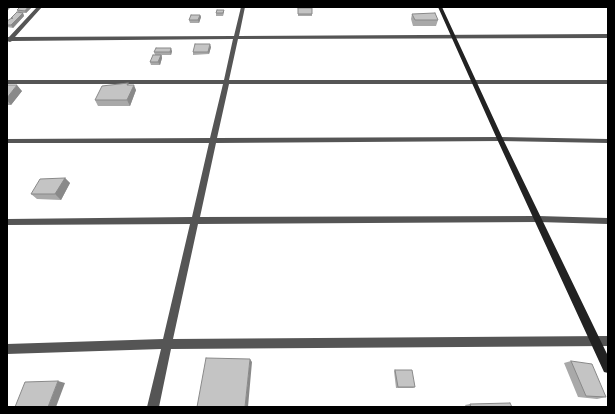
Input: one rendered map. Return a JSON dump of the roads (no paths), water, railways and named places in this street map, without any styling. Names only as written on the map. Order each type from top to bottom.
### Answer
[{"type":"street","points":[[7,44],[9,38],[40,7]]},
{"type":"street","points":[[154,407],[244,7]]},
{"type":"street","points":[[440,7],[500,139],[608,368]]},
{"type":"street","points":[[9,38],[608,36]]},
{"type":"street","points":[[7,82],[608,82]]},
{"type":"street","points":[[7,141],[500,139],[608,141]]},
{"type":"street","points":[[7,222],[538,219],[608,221]]},
{"type":"street","points":[[7,349],[168,344],[608,342]]}]
